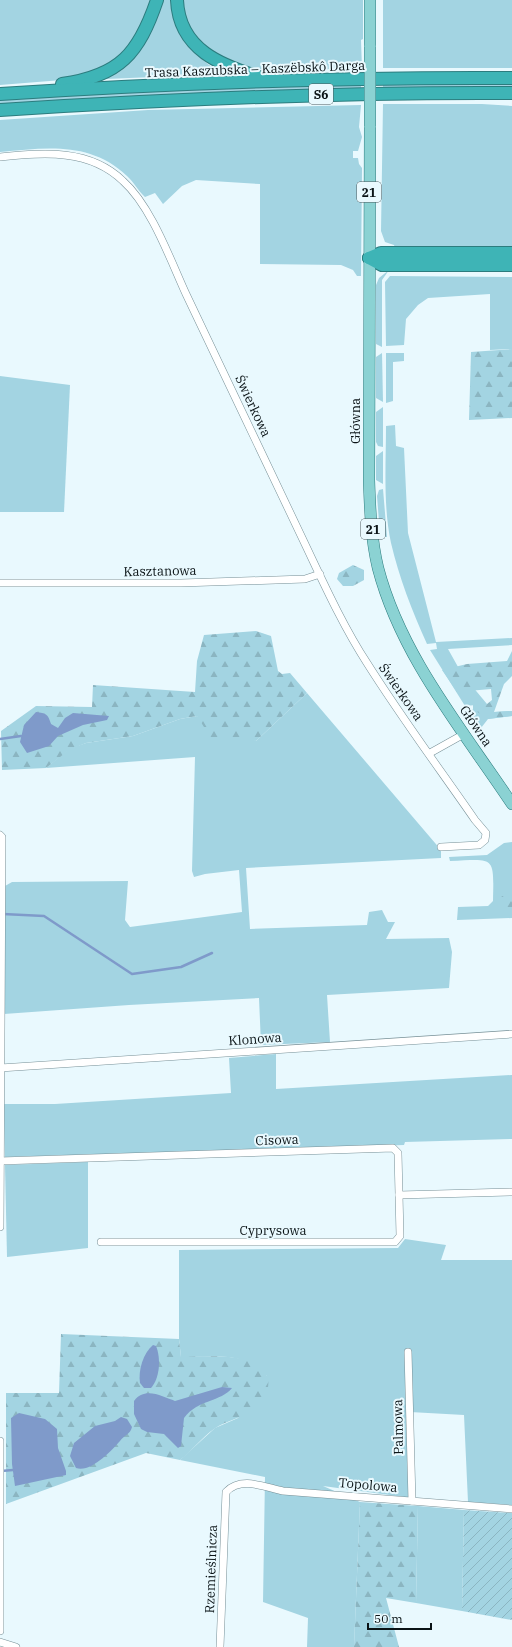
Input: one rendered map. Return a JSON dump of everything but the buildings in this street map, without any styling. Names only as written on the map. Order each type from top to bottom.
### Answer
[{"type":"highway","points":[[0,94],[84,80],[114,68],[127,57],[141,40],[157,0]]},
{"type":"highway","points":[[177,0],[182,25],[200,50],[221,64],[271,81]]},
{"type":"highway","name":"Trasa Kaszubska – Kaszëbskô Darga","points":[[0,94],[155,85],[271,81],[512,78]]},
{"type":"highway","points":[[493,93],[512,100]]},
{"type":"highway","name":"S6","points":[[0,110],[148,101],[321,94],[512,93]]},
{"type":"highway","points":[[369,258],[381,253],[512,253]]},
{"type":"highway","points":[[369,258],[382,265],[512,266]]},
{"type":"main road","name":"Główna","points":[[370,0],[369,480],[371,519],[378,566],[390,606],[409,649],[464,734],[512,804]]},
{"type":"street","name":"Świerkowa","points":[[0,157],[59,154],[88,159],[106,168],[123,180],[140,200],[168,255],[320,574],[367,663],[475,820],[486,833],[485,840],[479,845],[440,847]]},
{"type":"street","name":"Kasztanowa","points":[[0,583],[204,582],[305,579],[320,574]]},
{"type":"street","points":[[430,753],[464,734]]},
{"type":"street","points":[[0,835],[2,837],[0,1227]]},
{"type":"street","name":"Klonowa","points":[[0,1068],[512,1034]]},
{"type":"street","name":"Cisowa","points":[[0,1161],[393,1148],[398,1154],[399,1195]]},
{"type":"street","points":[[399,1195],[512,1192]]},
{"type":"street","name":"Cyprysowa","points":[[101,1242],[395,1242],[400,1236],[399,1195]]},
{"type":"street","name":"Palmowa","points":[[408,1352],[412,1501]]},
{"type":"street","points":[[0,1441],[0,1631]]},
{"type":"street","name":"Topolowa","points":[[226,1492],[237,1484],[247,1483],[283,1491],[512,1509]]},
{"type":"street","name":"Rzemieślnicza","points":[[220,1647],[226,1492]]},
{"type":"street","points":[[0,1642],[16,1647]]},
{"type":"green space","points":[[0,0],[152,0],[138,36],[120,56],[102,70],[62,80],[0,85]]},
{"type":"green space","points":[[162,0],[171,0],[176,23],[181,34],[195,53],[204,61],[224,74],[106,79],[128,63],[143,46],[153,26]]},
{"type":"green space","points":[[182,0],[363,0],[363,39],[361,40],[362,69],[265,70],[234,64],[209,51],[199,41],[191,30],[185,16]]},
{"type":"green space","points":[[383,0],[512,0],[512,68],[383,68]]},
{"type":"green space","points":[[361,83],[361,89],[0,105],[0,99],[194,88]]},
{"type":"green space","points":[[383,83],[512,83],[512,88],[383,89]]},
{"type":"green space","points":[[383,104],[482,104],[512,106],[512,248],[395,248],[394,245],[385,242],[381,231]]},
{"type":"green space","points":[[361,105],[359,127],[362,137],[358,151],[353,151],[353,158],[358,158],[359,164],[362,168],[361,276],[357,276],[353,270],[341,265],[260,264],[260,184],[196,180],[182,186],[163,204],[155,193],[145,197],[129,178],[113,165],[98,157],[83,152],[67,149],[34,149],[0,152],[0,120],[148,110]]},
{"type":"green space","points":[[389,270],[382,280],[382,347],[376,344],[376,285],[379,278]]},
{"type":"green space","points":[[390,276],[512,277],[512,349],[490,350],[490,294],[428,298],[418,305],[406,319],[404,345],[386,346],[385,282]]},
{"type":"green space","points":[[512,349],[512,418],[469,420],[471,352]]},
{"type":"green space","points":[[382,353],[383,402],[376,398],[376,357]]},
{"type":"green space","points":[[386,353],[404,353],[404,361],[393,362],[393,401],[386,403]]},
{"type":"green space","points":[[0,376],[70,385],[64,512],[0,512]]},
{"type":"green space","points":[[383,407],[383,447],[378,446],[376,442],[376,412]]},
{"type":"green space","points":[[395,425],[396,446],[404,448],[408,533],[436,642],[512,638],[512,645],[448,649],[462,674],[487,704],[465,706],[430,650],[437,649],[436,643],[427,644],[411,607],[402,581],[394,556],[388,529],[386,500],[386,426]]},
{"type":"green space","points":[[383,451],[383,484],[376,480],[376,456]]},
{"type":"green space","points":[[383,489],[387,537],[383,537],[380,534],[377,496],[379,490]]},
{"type":"green space","points":[[353,565],[364,570],[364,580],[353,586],[343,586],[337,579],[339,573]]},
{"type":"green space","points":[[256,631],[271,636],[278,671],[282,674],[290,673],[307,693],[256,741],[211,738],[197,716],[180,719],[133,736],[86,743],[69,750],[46,768],[2,770],[1,731],[36,706],[92,707],[93,685],[195,692],[197,661],[204,635]]},
{"type":"green space","points":[[512,651],[512,676],[504,684],[494,712],[512,711],[512,716],[488,719],[473,709],[473,704],[487,704],[492,700],[491,689],[457,692],[442,670],[467,664],[507,661]]},
{"type":"green space","points":[[307,693],[441,850],[441,858],[246,868],[250,929],[367,925],[369,912],[382,910],[388,922],[395,922],[386,939],[449,938],[452,952],[449,988],[327,995],[330,1042],[261,1045],[259,998],[4,1014],[5,886],[12,882],[128,881],[125,920],[130,927],[242,912],[239,870],[205,874],[194,877],[192,871],[195,757],[46,768],[69,749],[86,743],[133,736],[180,719],[197,716],[256,741]]},
{"type":"green space","points":[[469,710],[492,710],[494,712],[512,711],[512,716],[488,719],[481,728]]},
{"type":"green space","points":[[512,842],[512,918],[457,920],[458,907],[488,906],[493,901],[493,875],[492,868],[489,863],[476,860],[450,861],[449,857],[487,855],[504,843]]},
{"type":"green space","points":[[512,891],[512,915],[503,912],[499,905],[501,897]]},
{"type":"green space","points":[[276,1054],[276,1089],[512,1075],[512,1139],[405,1142],[404,1145],[5,1157],[4,1104],[55,1104],[231,1093],[229,1058]]},
{"type":"green space","points":[[88,1162],[88,1248],[7,1257],[5,1165]]},
{"type":"green space","points":[[405,1239],[446,1245],[441,1260],[512,1260],[512,1505],[468,1502],[464,1415],[410,1412],[412,1498],[323,1486],[360,1502],[354,1647],[307,1647],[308,1618],[263,1602],[265,1477],[180,1460],[215,1428],[238,1418],[267,1376],[248,1362],[238,1359],[216,1356],[181,1357],[179,1339],[179,1250],[398,1248]]},
{"type":"green space","points":[[61,1334],[179,1339],[181,1357],[230,1357],[255,1363],[263,1370],[268,1379],[266,1394],[252,1410],[214,1429],[180,1460],[146,1453],[6,1504],[6,1393],[59,1393]]},
{"type":"green space","points":[[360,1502],[418,1506],[416,1603],[386,1598],[399,1647],[354,1647]]},
{"type":"green space","points":[[418,1506],[464,1510],[462,1611],[416,1603]]},
{"type":"green space","points":[[464,1510],[512,1513],[512,1620],[462,1611]]},
{"type":"shaded area","points":[[36,712],[46,715],[51,724],[58,728],[65,718],[73,713],[109,716],[107,720],[83,725],[58,736],[49,746],[27,753],[20,742],[24,725]]},
{"type":"shaded area","points":[[153,1345],[156,1346],[159,1356],[158,1373],[151,1388],[144,1388],[140,1383],[141,1368],[146,1353]]},
{"type":"shaded area","points":[[222,1387],[232,1388],[222,1396],[196,1407],[184,1418],[181,1446],[178,1448],[164,1434],[147,1432],[141,1429],[134,1414],[134,1401],[143,1394],[149,1393],[160,1395],[175,1401]]},
{"type":"shaded area","points":[[19,1413],[45,1419],[57,1429],[58,1448],[66,1475],[15,1486],[12,1464],[11,1418]]},
{"type":"shaded area","points":[[121,1417],[127,1419],[132,1427],[130,1432],[106,1455],[94,1464],[82,1469],[76,1468],[70,1456],[74,1443],[95,1426],[115,1421]]},
{"type":"waterway","points":[[0,739],[21,736]]},
{"type":"waterway","points":[[3,914],[44,916],[132,974],[181,967],[212,953]]},
{"type":"waterway","points":[[1,1471],[13,1470]]}]
